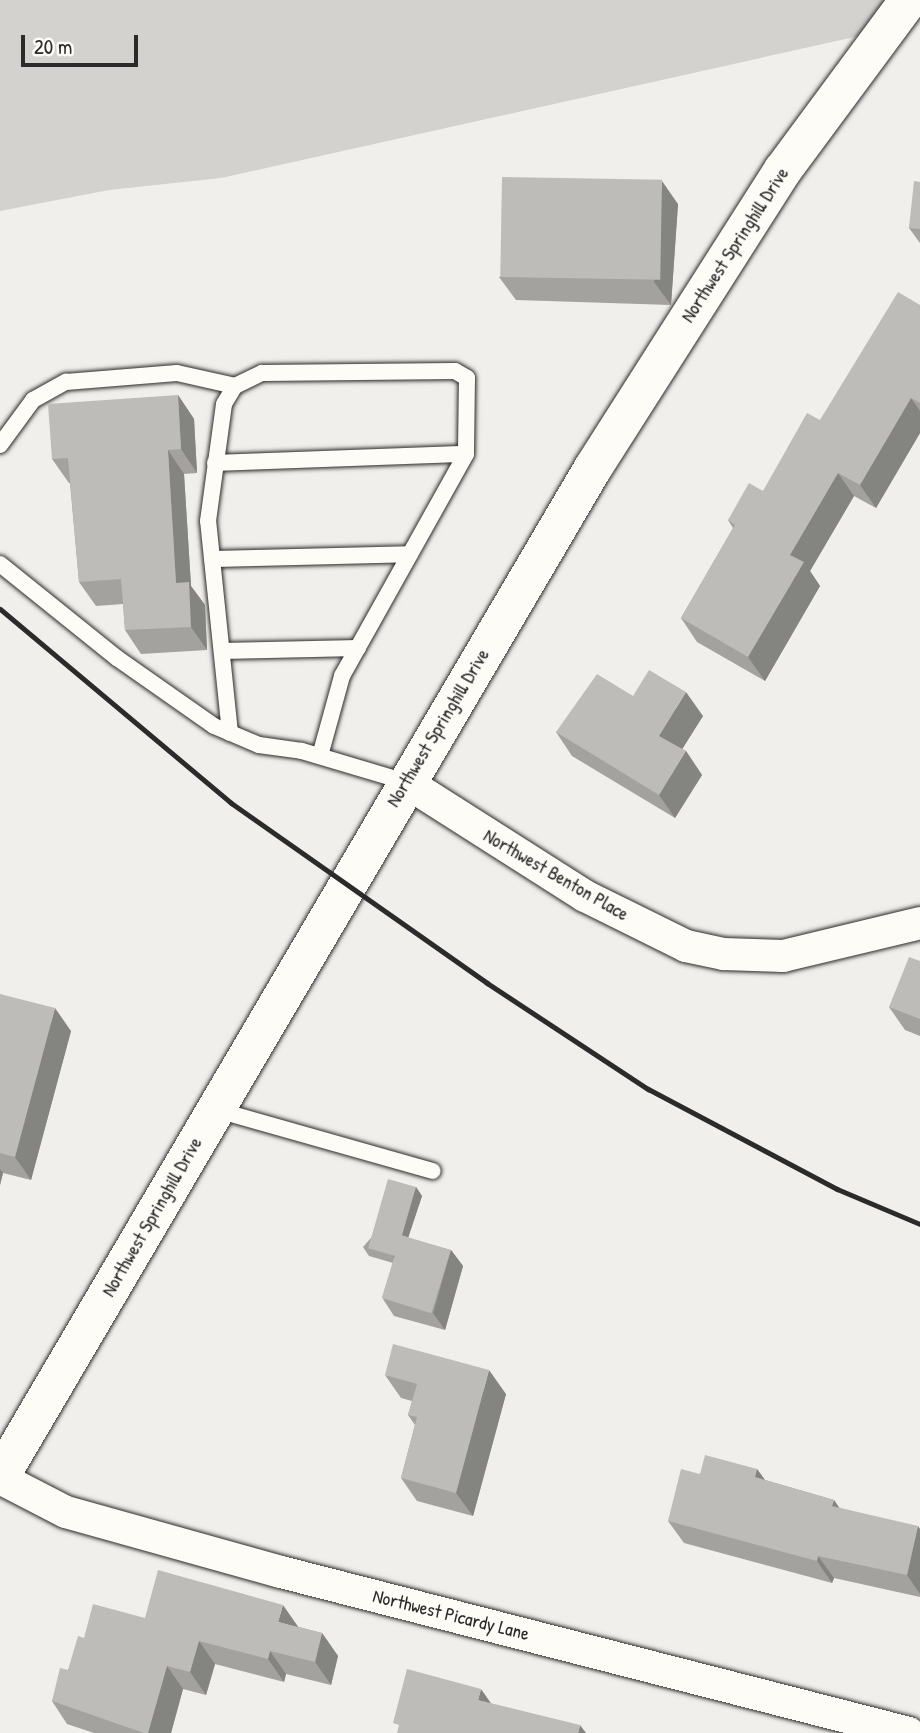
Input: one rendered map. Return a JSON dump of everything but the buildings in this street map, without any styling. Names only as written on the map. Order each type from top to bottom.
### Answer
[{"type":"main road","name":"Northwest Springhill Drive","points":[[0,1477],[406,782],[593,468],[783,170],[909,0]]},
{"type":"street","name":"Northwest Benton Place","points":[[406,782],[585,896],[686,946],[724,954],[783,956],[920,923]]},
{"type":"street","name":"Northwest Picardy Lane","points":[[0,1477],[35,1500],[119,1527],[909,1733]]},
{"type":"lane","points":[[230,733],[208,522],[224,404],[234,386],[262,373],[456,371],[467,378],[466,454],[342,676],[320,756]]},
{"type":"lane","points":[[0,445],[33,400],[66,382],[177,373],[234,386]]},
{"type":"lane","points":[[215,463],[466,454]]},
{"type":"lane","points":[[212,559],[410,554]]},
{"type":"lane","points":[[0,564],[117,658],[230,733],[259,745],[320,756],[406,782]]},
{"type":"lane","points":[[222,651],[358,648]]},
{"type":"lane","points":[[215,1109],[433,1171]]},
{"type":"shaded area","points":[[0,0],[911,0],[886,30],[221,178],[109,190],[0,211]]},
{"type":"railway","points":[[0,609],[231,803],[487,983],[648,1089],[837,1189],[920,1224]]}]
